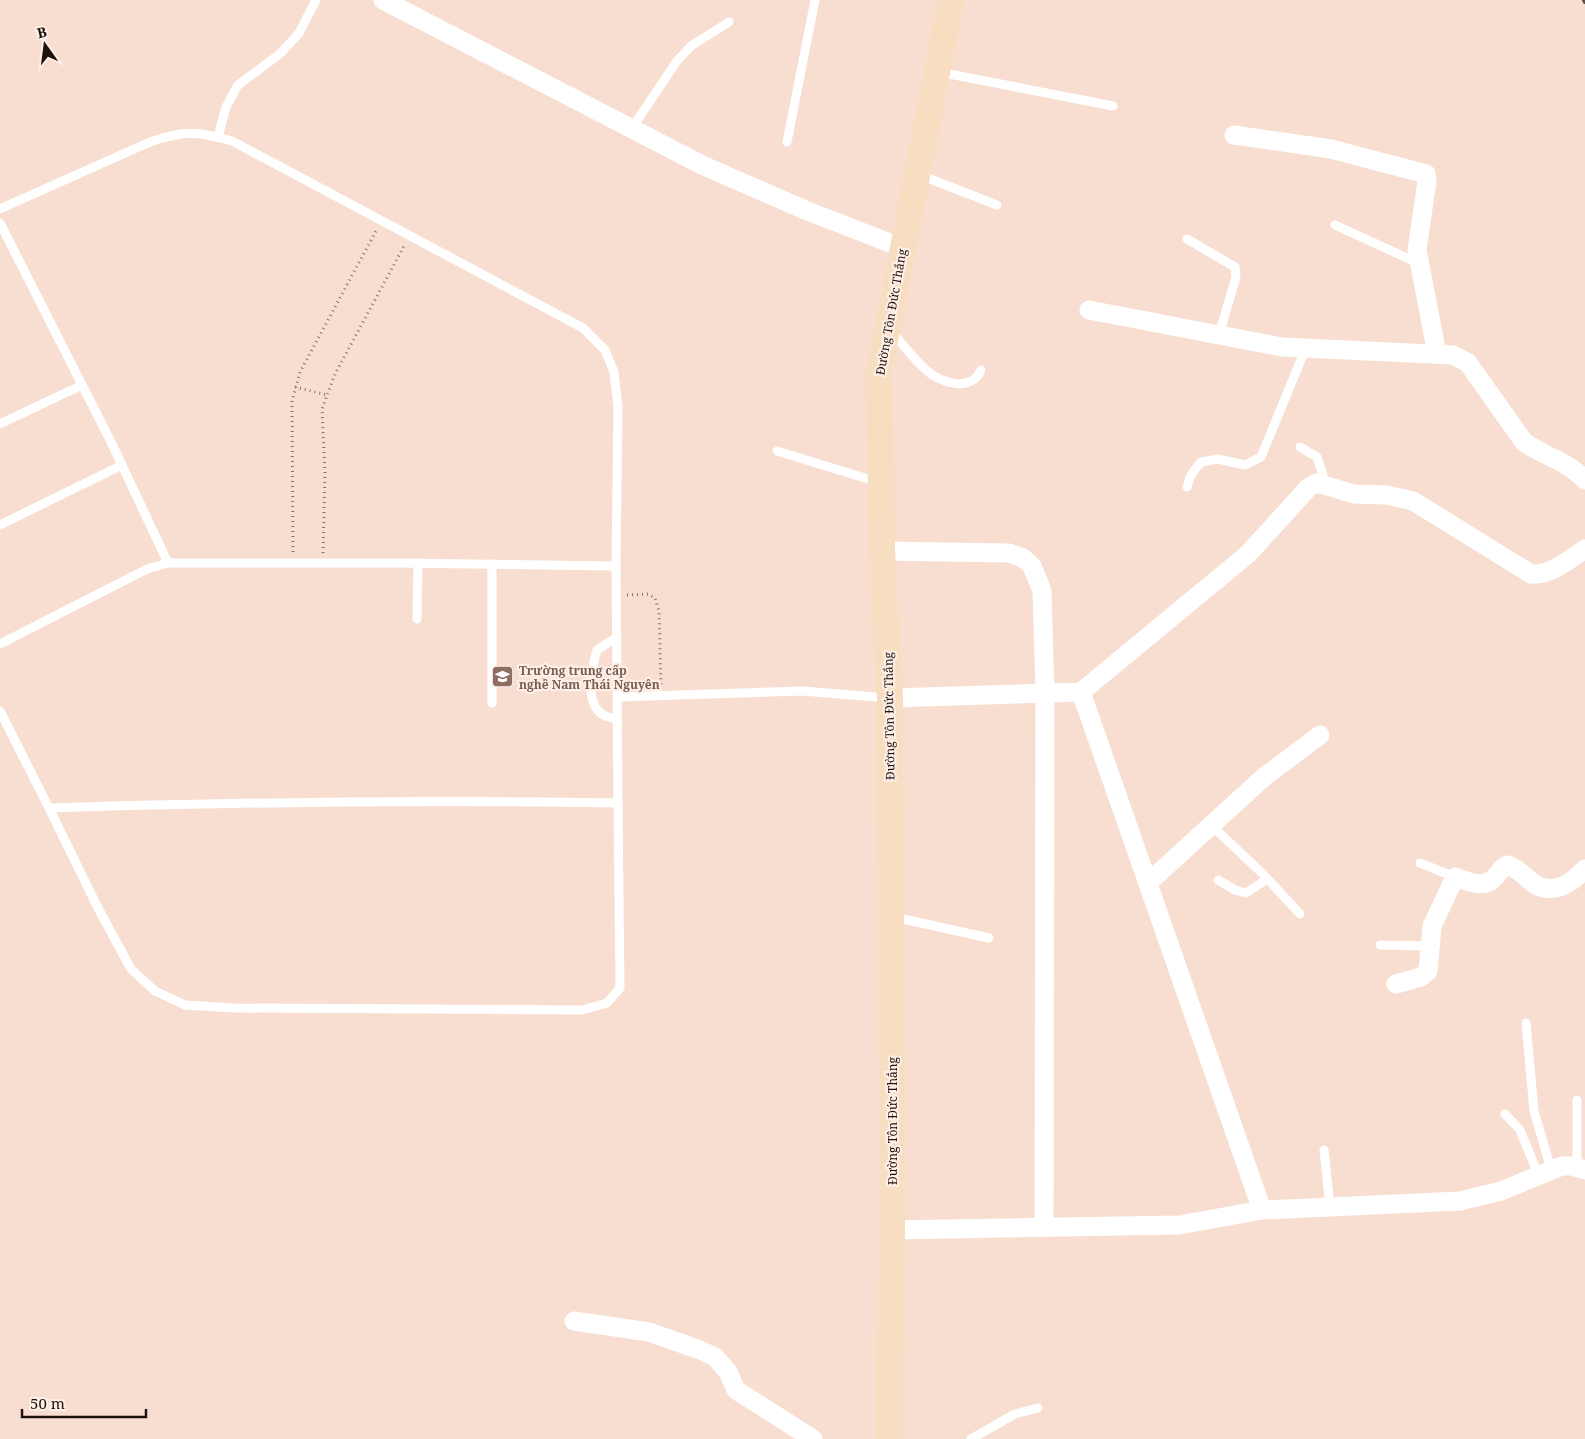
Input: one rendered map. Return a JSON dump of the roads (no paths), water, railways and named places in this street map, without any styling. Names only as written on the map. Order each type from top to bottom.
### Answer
[{"type":"main road","name":"Đường Tôn Đức Thắng","points":[[889,1439],[892,1230],[890,698],[882,552],[879,372],[951,0]]},
{"type":"street","points":[[383,0],[738,182],[903,248]]},
{"type":"street","points":[[1234,136],[1331,149],[1422,171],[1427,177],[1416,250],[1437,354]]},
{"type":"street","points":[[1089,310],[1304,350],[1453,355],[1468,363],[1524,442],[1535,450],[1572,467],[1585,480]]},
{"type":"street","points":[[890,698],[1081,692],[1248,554],[1310,487],[1317,483],[1326,484],[1354,494],[1387,495],[1412,501],[1531,574],[1540,575],[1548,572],[1585,548]]},
{"type":"street","points":[[882,552],[1009,553],[1023,558],[1032,566],[1042,591],[1045,693],[1044,1227]]},
{"type":"street","points":[[1081,692],[1262,1210]]},
{"type":"street","points":[[1148,882],[1270,773],[1320,735]]},
{"type":"street","points":[[1396,984],[1421,977],[1428,971],[1432,926],[1455,877],[1477,884],[1485,884],[1493,880],[1507,864],[1513,866],[1537,886],[1549,888],[1563,886],[1575,879],[1585,869]]},
{"type":"street","points":[[892,1230],[1179,1225],[1262,1210],[1460,1201],[1500,1191],[1562,1166],[1581,1169]]},
{"type":"street","points":[[574,1321],[649,1332],[708,1354],[715,1358],[728,1372],[736,1390],[813,1439]]},
{"type":"lane","points":[[218,137],[226,107],[238,85],[282,53],[299,33],[316,0]]},
{"type":"lane","points":[[787,142],[815,0]]},
{"type":"lane","points":[[632,128],[677,60],[691,46],[729,22]]},
{"type":"lane","points":[[937,72],[1113,106]]},
{"type":"lane","points":[[0,209],[150,142],[174,134],[198,132],[232,141],[583,328],[605,350],[614,372],[618,407],[616,595],[620,988],[607,1003],[582,1010],[234,1008],[185,1005],[156,991],[131,969],[98,908],[0,710]]},
{"type":"lane","points":[[917,174],[997,205]]},
{"type":"lane","points":[[0,223],[122,465],[168,563]]},
{"type":"lane","points":[[1335,225],[1418,264]]},
{"type":"lane","points":[[1187,239],[1234,267],[1236,277],[1219,335]]},
{"type":"lane","points":[[888,327],[926,371],[944,379],[964,384],[978,378],[981,370]]},
{"type":"lane","points":[[1187,487],[1190,475],[1201,462],[1218,459],[1245,466],[1258,461],[1262,457],[1304,350]]},
{"type":"lane","points":[[0,424],[82,385]]},
{"type":"lane","points":[[1300,447],[1317,457],[1326,484]]},
{"type":"lane","points":[[777,451],[881,482]]},
{"type":"lane","points":[[0,525],[122,465]]},
{"type":"lane","points":[[0,644],[146,569],[168,563],[418,563],[616,566]]},
{"type":"lane","points":[[417,619],[418,563]]},
{"type":"lane","points":[[492,564],[492,703]]},
{"type":"lane","points":[[617,637],[597,650],[591,677],[592,694],[597,709],[603,715],[618,720]]},
{"type":"lane","points":[[618,697],[803,691],[890,698]]},
{"type":"lane","points":[[49,808],[270,803],[618,803]]},
{"type":"lane","points":[[1211,825],[1300,914]]},
{"type":"lane","points":[[1420,862],[1455,877]]},
{"type":"lane","points":[[1218,880],[1235,890],[1246,893],[1267,879]]},
{"type":"lane","points":[[891,917],[989,938]]},
{"type":"lane","points":[[1380,945],[1431,946]]},
{"type":"lane","points":[[1526,1022],[1534,1111],[1544,1172]]},
{"type":"lane","points":[[1577,1100],[1581,1169]]},
{"type":"lane","points":[[1505,1114],[1520,1130],[1544,1172]]},
{"type":"lane","points":[[1324,1150],[1330,1207]]},
{"type":"lane","points":[[971,1439],[1016,1414],[1038,1408]]},
{"type":"place","name":"Trường trung cấp nghề Nam Thái Nguyên","points":[[503,677]]}]
